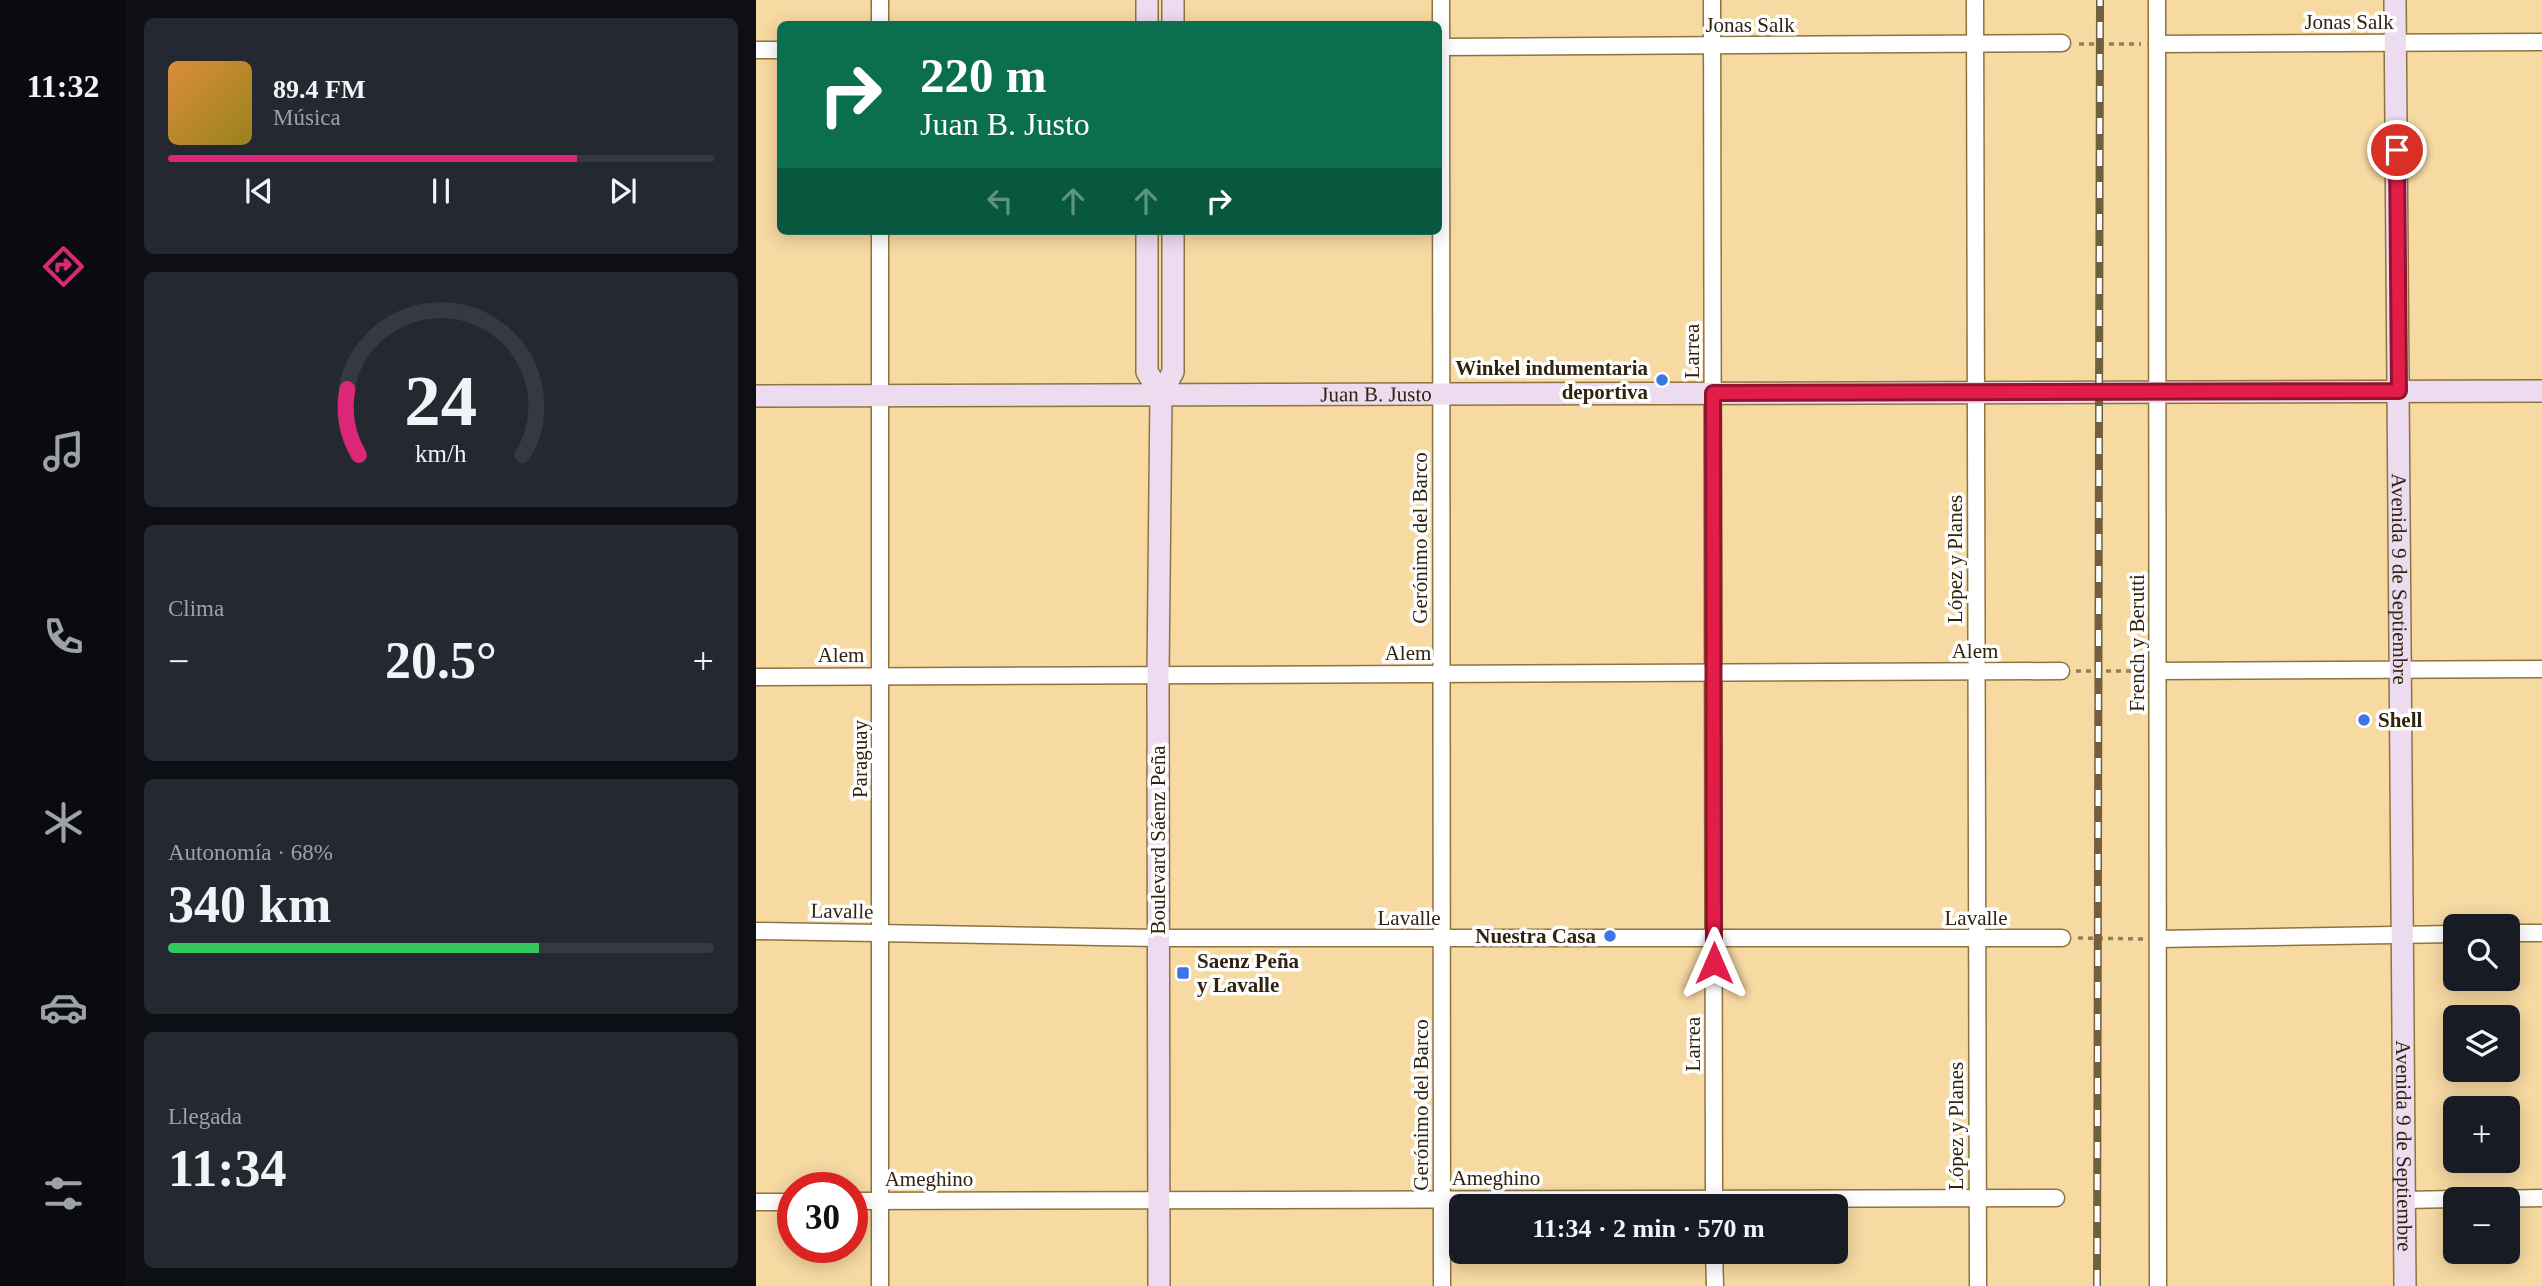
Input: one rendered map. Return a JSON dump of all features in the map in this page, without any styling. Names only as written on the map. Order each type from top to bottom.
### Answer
[{"type":"street","points":[[880,0],[880,21]]},
{"type":"street","points":[[1147,0],[1147,21]]},
{"type":"street","points":[[1173,0],[1173,21]]},
{"type":"street","name":"Gerónimo del Barco","points":[[1441,0],[1441,21]]},
{"type":"street","name":"Larrea","points":[[1712,0],[1714,1194]]},
{"type":"street","name":"López y Planes","points":[[1975,0],[1978,1286]]},
{"type":"street","name":"French y Berutti","points":[[2157,0],[2158,1286]]},
{"type":"street","name":"Avenida 9 de Septiembre","points":[[2395,0],[2405,1286]]},
{"type":"street","name":"Jonas Salk","points":[[2157,44],[2542,42]]},
{"type":"street","name":"Jonas Salk","points":[[1442,47],[2062,43]]},
{"type":"street","points":[[756,50],[777,50]]},
{"type":"street","name":"Paraguay","points":[[880,235],[880,1286]]},
{"type":"street","name":"Boulevard Sáenz Peña","points":[[1147,235],[1147,372],[1161,394]]},
{"type":"street","name":"Boulevard Sáenz Peña","points":[[1159,1286],[1158,675],[1161,394],[1172,372],[1173,235]]},
{"type":"street","name":"Gerónimo del Barco","points":[[1441,235],[1442,1286]]},
{"type":"street","name":"Juan B. Justo","points":[[756,396],[2542,391]]},
{"type":"street","points":[[2158,671],[2542,669]]},
{"type":"street","name":"Alem","points":[[756,677],[2061,671]]},
{"type":"street","name":"Lavalle","points":[[756,931],[1158,938],[2062,938]]},
{"type":"street","points":[[2520,933],[2542,933]]},
{"type":"street","points":[[2158,939],[2443,934]]},
{"type":"street","name":"Ameghino","points":[[1848,1200],[2056,1198]]},
{"type":"street","points":[[2520,1198],[2542,1198]]},
{"type":"street","name":"Ameghino","points":[[868,1200],[1449,1199]]},
{"type":"street","points":[[2404,1200],[2443,1199]]},
{"type":"street","points":[[756,1202],[777,1202]]},
{"type":"street","points":[[1714,1264],[1714,1286]]},
{"type":"path","points":[[2062,43],[2157,44]]},
{"type":"path","points":[[2061,671],[2158,671]]},
{"type":"path","points":[[2062,938],[2158,939]]},
{"type":"railway","points":[[2097,1286],[2100,0]]},
{"type":"place","name":"Winkel indumentaria deportiva","points":[[1662,380]]},
{"type":"place","name":"Shell","points":[[2364,720]]},
{"type":"place","name":"Nuestra Casa","points":[[1610,936]]},
{"type":"place","name":"Saenz Peña y Lavalle","points":[[1183,973]]},
{"type":"route","points":[[1714,963],[1713,393],[2399,391],[2397,150]]}]
